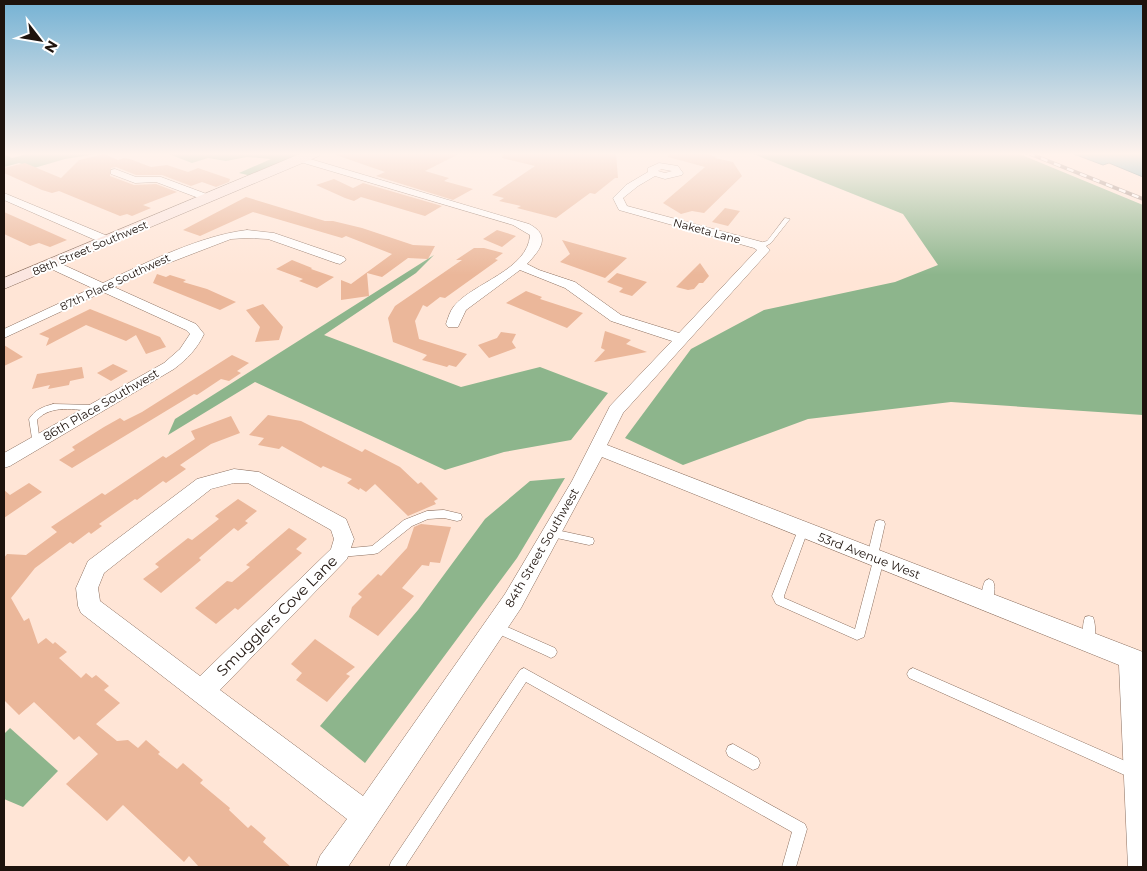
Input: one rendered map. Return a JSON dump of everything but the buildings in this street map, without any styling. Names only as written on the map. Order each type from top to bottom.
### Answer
[{"type":"street","points":[[196,194],[208,198]]},
{"type":"street","name":"88th Street Southwest","points":[[4,284],[218,194]]},
{"type":"street","points":[[417,194],[517,223],[532,230],[536,236],[533,252],[519,265],[460,309],[452,324]]},
{"type":"street","name":"Naketa Lane","points":[[621,194],[618,198],[623,208],[758,245]]},
{"type":"street","points":[[7,201],[106,240]]},
{"type":"street","name":"87th Place Southwest","points":[[4,334],[179,253],[229,236],[247,234],[270,236],[340,260]]},
{"type":"street","name":"84th Street Southwest","points":[[331,867],[513,601],[580,483],[616,410],[764,250],[758,245]]},
{"type":"street","points":[[51,264],[105,287]]},
{"type":"street","points":[[519,265],[534,273],[570,285],[616,318],[682,339]]},
{"type":"street","name":"86th Place Southwest","points":[[4,461],[169,366],[193,343],[197,334],[191,327],[105,287]]},
{"type":"street","name":"53rd Avenue West","points":[[596,448],[875,558],[988,593],[1089,632],[1137,660]]},
{"type":"street","name":"Smugglers Cove Lane","points":[[202,692],[340,553],[344,539],[339,524],[252,477],[241,474],[221,477],[204,484],[96,567],[87,588],[89,606],[202,692],[366,816]]},
{"type":"street","points":[[1137,660],[1138,774],[1143,867]]},
{"type":"lane","points":[[758,245],[769,242],[787,219]]},
{"type":"lane","points":[[36,442],[33,419],[41,411],[54,407],[95,408]]},
{"type":"lane","points":[[340,553],[374,550],[408,523],[427,515],[444,514],[457,517]]},
{"type":"lane","points":[[803,530],[778,596],[780,600],[857,635],[860,633],[880,524]]},
{"type":"lane","points":[[552,533],[589,541]]},
{"type":"lane","points":[[496,627],[551,652]]},
{"type":"lane","points":[[396,867],[524,674],[800,829],[790,867]]},
{"type":"lane","points":[[913,674],[1138,774]]},
{"type":"lane","points":[[733,751],[753,763]]},
{"type":"green space","points":[[852,194],[1115,194],[1143,205],[1143,415],[951,402],[808,419],[683,465],[625,438],[691,349],[764,310],[895,282],[938,265],[903,214]]},
{"type":"green space","points":[[434,255],[416,273],[324,335],[461,387],[540,367],[608,393],[571,440],[504,452],[445,470],[255,382],[168,435],[175,419]]},
{"type":"green space","points":[[565,478],[517,558],[365,763],[320,726],[418,610],[485,519],[530,481]]},
{"type":"green space","points":[[10,728],[58,771],[23,807],[4,799],[4,734]]},
{"type":"railway","points":[[1130,194],[1143,199]]}]
